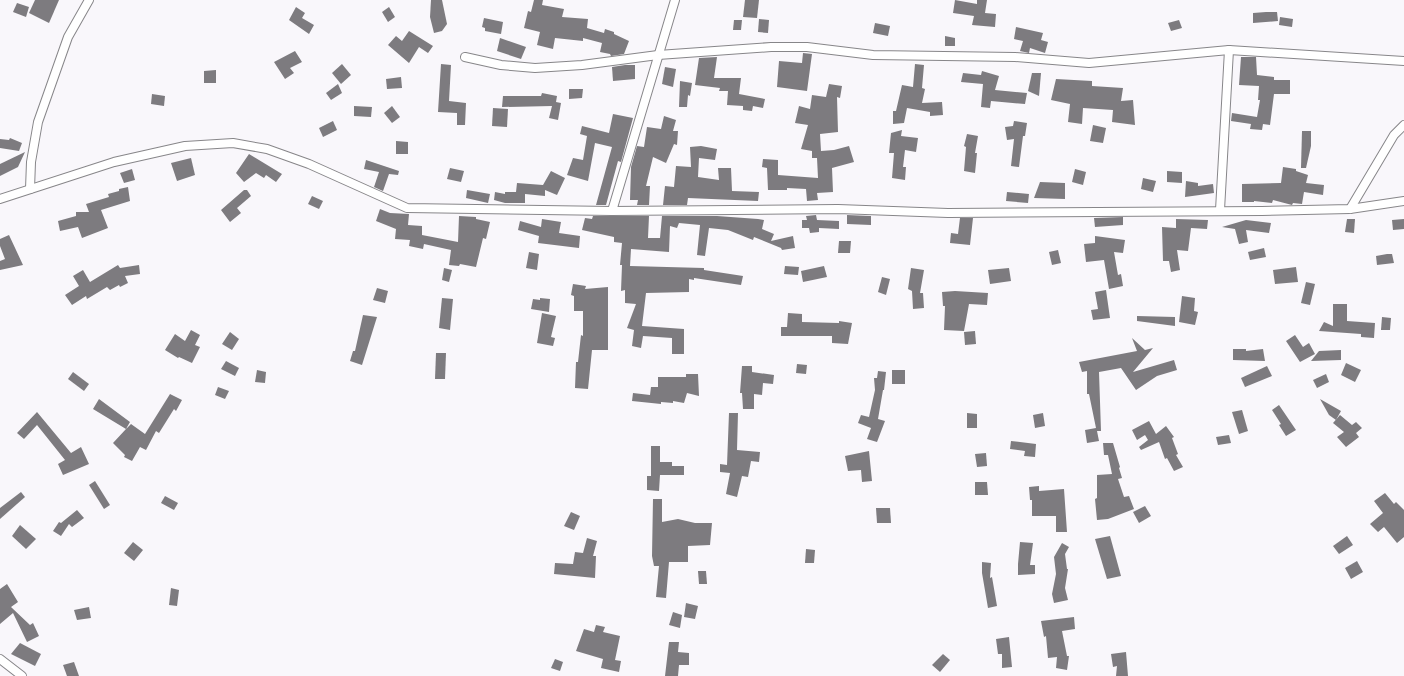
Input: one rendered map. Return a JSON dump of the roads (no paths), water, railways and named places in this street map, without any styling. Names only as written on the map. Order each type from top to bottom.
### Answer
[{"type":"street","points":[[30,189],[31,162],[38,122],[68,37],[89,0]]},
{"type":"street","points":[[612,211],[675,0]]},
{"type":"street","points":[[465,57],[501,65],[536,68],[582,65],[658,55],[771,47],[807,47],[873,55],[1015,57],[1089,63],[1229,50],[1404,61]]},
{"type":"street","points":[[1220,210],[1229,50]]},
{"type":"street","points":[[1350,209],[1394,134],[1404,125]]},
{"type":"street","points":[[0,199],[121,160],[185,146],[233,143],[268,149],[309,164],[407,208],[612,211],[838,209],[948,213],[1350,209],[1404,201]]},
{"type":"street","points":[[0,659],[22,676]]}]
